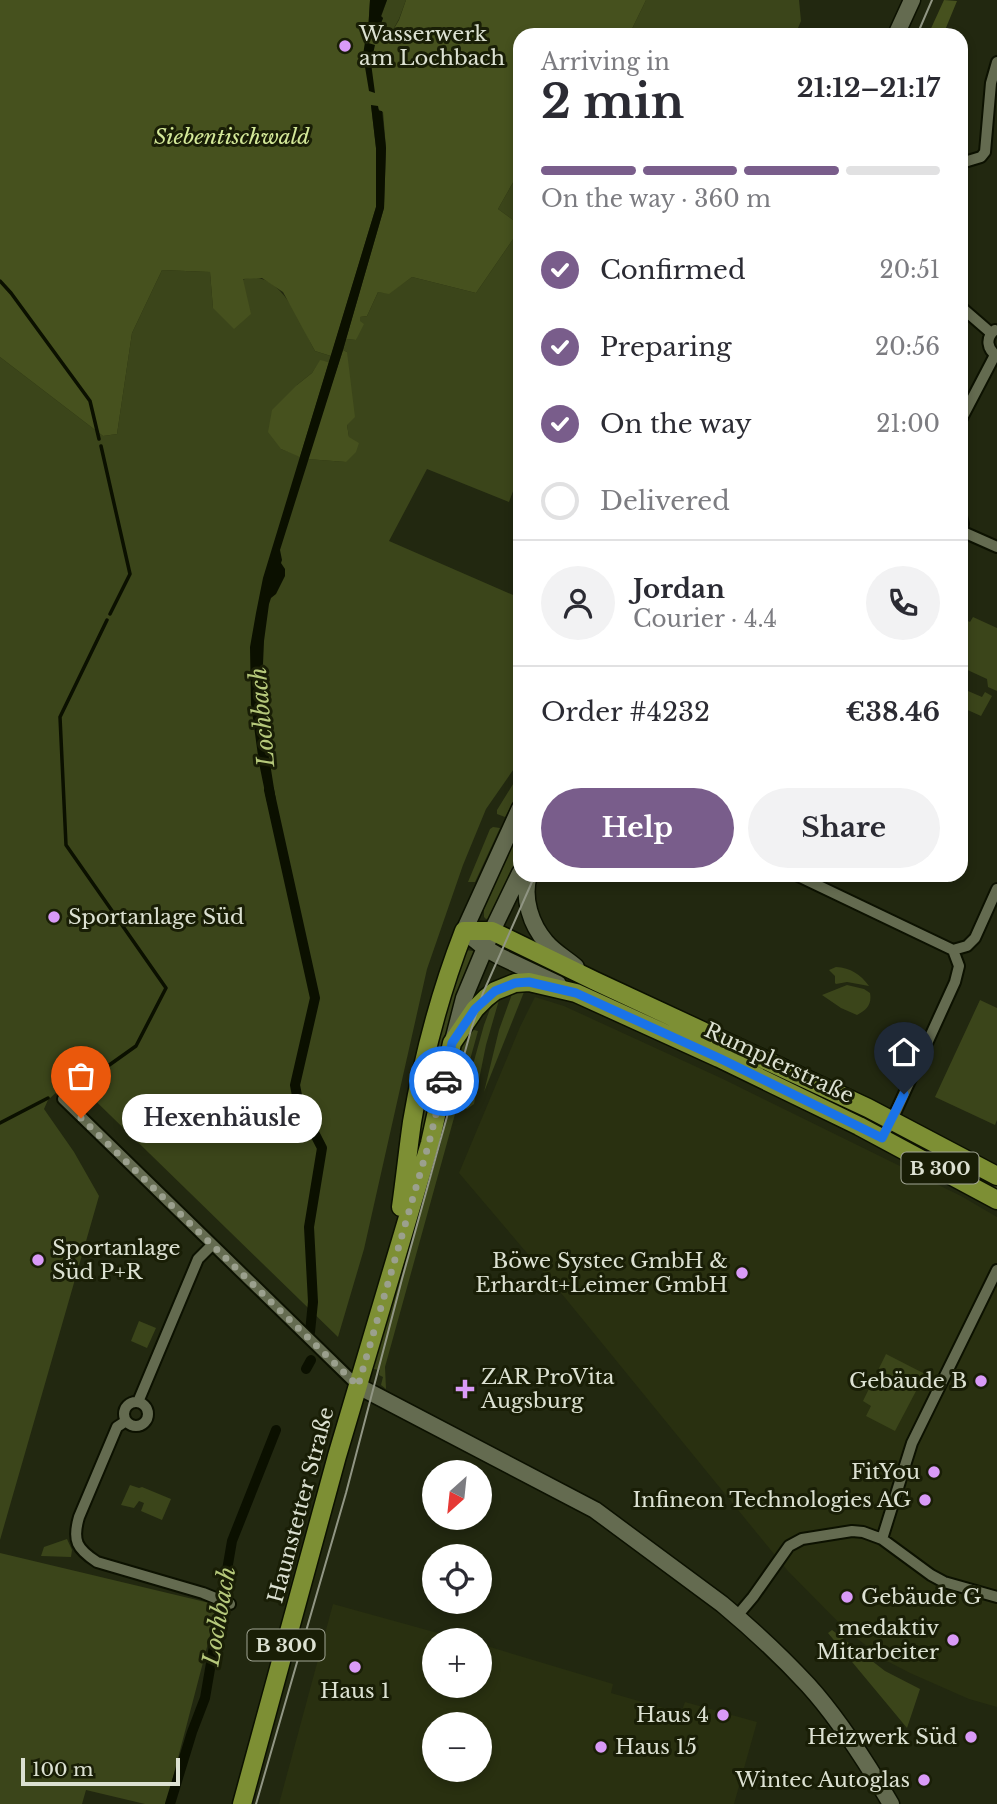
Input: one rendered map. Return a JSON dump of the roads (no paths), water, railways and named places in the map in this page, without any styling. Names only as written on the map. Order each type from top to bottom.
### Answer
[{"type":"main road","name":"Rumplerstraße","points":[[464,931],[492,931],[892,1120],[997,1176]]},
{"type":"main road","name":"Haunstetter Straße","points":[[395,1259],[412,1122],[438,1007],[464,931]]},
{"type":"main road","name":"Rumplerstraße","points":[[452,1043],[475,1009],[495,991],[515,983],[529,982],[576,993],[719,1058],[882,1138],[997,1200]]},
{"type":"main road","name":"Haunstetter Straße","points":[[242,1804],[337,1456],[429,1143],[452,1043]]},
{"type":"street","points":[[899,28],[912,0]]},
{"type":"street","points":[[968,161],[981,157],[985,152],[991,83],[997,62]]},
{"type":"street","points":[[968,312],[994,331],[988,342],[996,356],[968,407]]},
{"type":"street","points":[[968,533],[997,547]]},
{"type":"street","name":"Haunstetter Straße","points":[[464,931],[513,823]]},
{"type":"street","name":"Haunstetter Straße","points":[[452,1043],[464,998],[516,882]]},
{"type":"street","name":"Rumplerstraße","points":[[527,882],[528,902],[534,925],[547,944],[595,981]]},
{"type":"street","points":[[812,882],[953,950],[967,946],[975,938],[997,889]]},
{"type":"street","name":"Rumplerstraße","points":[[464,931],[485,948],[576,993]]},
{"type":"street","points":[[882,1138],[955,982],[959,966],[953,950]]},
{"type":"street","points":[[63,1099],[358,1386],[595,1510],[737,1616],[809,1686],[844,1732],[891,1804]]},
{"type":"street","points":[[138,1402],[198,1259],[212,1245]]},
{"type":"street","points":[[882,1539],[912,1443],[997,1270]]},
{"type":"street","points":[[138,1402],[147,1409],[148,1417],[139,1426],[126,1421],[124,1413],[130,1403],[138,1402]]},
{"type":"street","points":[[126,1421],[117,1427],[79,1517],[75,1529],[77,1543],[84,1553],[97,1562],[225,1602]]},
{"type":"street","points":[[737,1616],[789,1546],[802,1539],[852,1531],[882,1539],[944,1582],[997,1597]]},
{"type":"water","points":[[370,0],[387,0],[377,34],[368,32]]},
{"type":"water","points":[[365,42],[375,45],[371,63],[375,93],[369,91],[363,55]]},
{"type":"water","points":[[371,105],[378,106],[379,111],[382,111],[386,148],[384,208],[280,550],[285,576],[269,604],[260,672],[260,700],[276,801],[267,802],[251,704],[250,647],[263,578],[376,207],[376,148]]},
{"type":"waterway","points":[[0,281],[90,401],[99,439]]},
{"type":"waterway","points":[[101,446],[130,574],[110,614]]},
{"type":"waterway","points":[[84,1083],[136,1046],[166,988],[66,845],[60,717],[107,620]]},
{"type":"waterway","name":"Lochbach","points":[[269,790],[315,998],[295,1085],[298,1101],[322,1148],[309,1227],[313,1302],[310,1332]]},
{"type":"waterway","points":[[0,1123],[48,1098]]},
{"type":"waterway","name":"Lochbach","points":[[306,1369],[311,1360]]},
{"type":"waterway","name":"Lochbach","points":[[170,1804],[205,1698],[232,1541],[276,1430]]},
{"type":"tram line","points":[[920,28],[932,0]]},
{"type":"tram line","points":[[256,1804],[346,1493],[471,1030],[483,993],[532,882]]},
{"type":"place","name":"Wasserwerk am Lochbach","points":[[345,46]]},
{"type":"place","name":"Sportanlage Süd","points":[[54,917]]},
{"type":"place","name":"Hexenhäusle","points":[[81,1118]]},
{"type":"place","name":"Sportanlage Süd P+R","points":[[38,1260]]},
{"type":"place","name":"Böwe Systec GmbH & Erhardt+Leimer GmbH","points":[[742,1273]]},
{"type":"place","name":"Gebäude B","points":[[981,1381]]},
{"type":"place","name":"ZAR ProVita Augsburg","points":[[465,1389]]},
{"type":"place","name":"FitYou","points":[[934,1472]]},
{"type":"place","name":"Infineon Technologies AG","points":[[925,1500]]},
{"type":"place","name":"Gebäude G","points":[[847,1597]]},
{"type":"place","name":"medaktiv Mitarbeiter","points":[[953,1640]]},
{"type":"place","name":"Haus 1","points":[[355,1667]]},
{"type":"place","name":"Haus 4","points":[[723,1715]]},
{"type":"place","name":"Heizwerk Süd","points":[[971,1737]]},
{"type":"place","name":"Haus 15","points":[[601,1747]]},
{"type":"place","name":"Wintec Autoglas","points":[[924,1780]]},
{"type":"park label","name":"Siebentischwald","points":[[232,137]]}]
